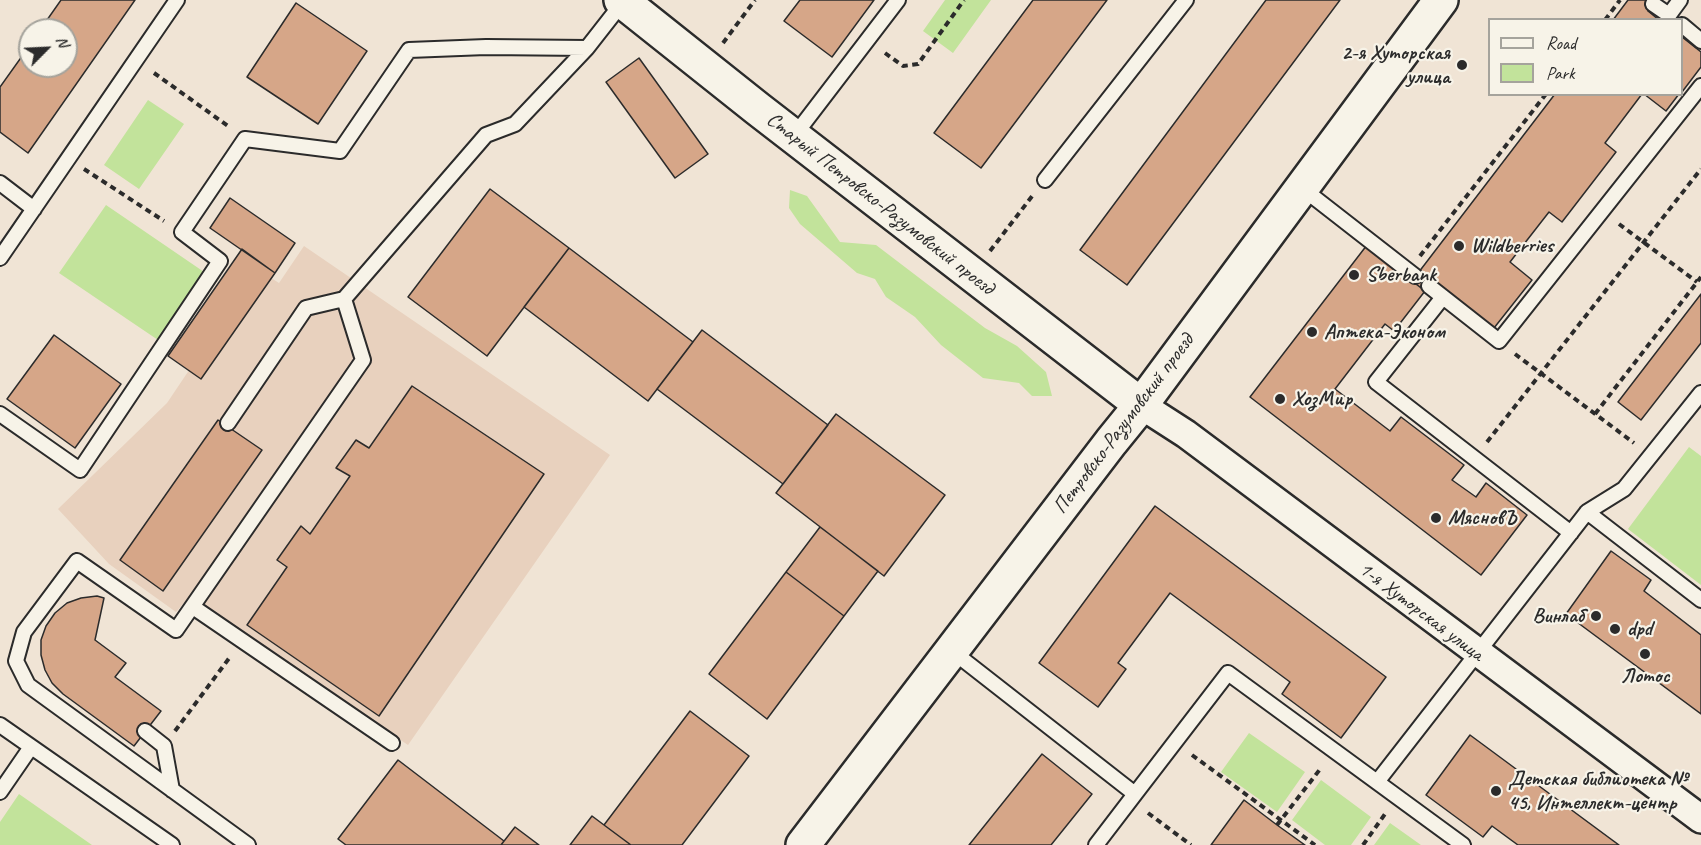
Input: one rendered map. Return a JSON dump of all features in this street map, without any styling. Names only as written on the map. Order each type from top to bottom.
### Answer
[{"type":"street","name":"Петровско-Разумовский проезд","points":[[803,845],[1104,450],[1141,405],[1441,0]]},
{"type":"street","name":"Старый Петровско-Разумовский проезд","points":[[622,1],[971,275],[1141,405]]},
{"type":"street","name":"1-я Хуторская улица","points":[[1141,405],[1186,435],[1701,819]]},
{"type":"lane","points":[[0,258],[177,0]]},
{"type":"lane","points":[[794,136],[898,0]]},
{"type":"lane","points":[[1045,180],[1186,0]]},
{"type":"lane","points":[[1653,4],[1672,17],[1680,0]]},
{"type":"lane","points":[[228,423],[306,308],[344,299],[486,135],[515,124],[587,48],[622,1]]},
{"type":"lane","points":[[1683,26],[1701,40]]},
{"type":"lane","points":[[0,414],[80,470],[220,261],[182,232],[245,139],[340,151],[409,50],[486,47],[587,48]]},
{"type":"lane","points":[[1429,286],[1499,341],[1701,86]]},
{"type":"lane","points":[[0,183],[34,209]]},
{"type":"lane","points":[[1302,188],[1412,273]]},
{"type":"lane","points":[[1443,297],[1376,382],[1571,533]]},
{"type":"lane","points":[[248,845],[28,685],[15,661],[24,632],[77,561],[176,630],[363,360],[344,299]]},
{"type":"lane","points":[[1377,782],[1587,512],[1624,489],[1701,393]]},
{"type":"lane","points":[[1587,512],[1701,600]]},
{"type":"lane","points":[[193,607],[392,743]]},
{"type":"lane","points":[[951,651],[1132,797]]},
{"type":"lane","points":[[1096,845],[1228,673],[1463,845]]},
{"type":"lane","points":[[0,725],[172,845]]},
{"type":"lane","points":[[145,731],[164,746],[172,790]]},
{"type":"lane","points":[[0,792],[31,747]]},
{"type":"path","points":[[704,67],[755,0]]},
{"type":"path","points":[[868,40],[903,66],[910,67],[918,64],[964,0]]},
{"type":"path","points":[[1606,18],[1620,0]]},
{"type":"path","points":[[136,60],[245,139]]},
{"type":"path","points":[[1412,273],[1545,96]]},
{"type":"path","points":[[68,158],[182,232]]},
{"type":"path","points":[[1474,459],[1701,168]]},
{"type":"path","points":[[971,275],[1045,180]]},
{"type":"path","points":[[1602,212],[1697,282]]},
{"type":"path","points":[[1595,414],[1701,277]]},
{"type":"path","points":[[1499,341],[1652,456]]},
{"type":"path","points":[[164,746],[242,640]]},
{"type":"path","points":[[1175,742],[1279,822],[1315,845]]},
{"type":"path","points":[[1279,822],[1335,751]]},
{"type":"path","points":[[1132,797],[1191,845]]},
{"type":"path","points":[[1363,845],[1397,797]]},
{"type":"shaded area","points":[[304,246],[610,455],[408,745],[189,597],[176,612],[109,564],[58,509],[167,403],[257,269],[279,283]]},
{"type":"green space","points":[[945,0],[991,0],[953,53],[923,31]]},
{"type":"green space","points":[[148,100],[184,124],[139,189],[104,165]]},
{"type":"green space","points":[[790,190],[807,196],[840,242],[876,245],[985,328],[1017,346],[1046,372],[1052,396],[1032,396],[1019,383],[983,378],[941,345],[915,317],[886,297],[875,279],[857,273],[800,224],[789,208]]},
{"type":"green space","points":[[106,205],[207,274],[161,342],[59,273]]},
{"type":"green space","points":[[1689,447],[1701,456],[1701,585],[1628,529]]},
{"type":"green space","points":[[1249,733],[1305,772],[1277,812],[1221,772]]},
{"type":"green space","points":[[1321,780],[1371,817],[1351,845],[1325,845],[1292,820]]},
{"type":"green space","points":[[19,794],[92,845],[0,845],[0,822]]},
{"type":"green space","points":[[1390,823],[1421,845],[1374,845]]},
{"type":"building","points":[[61,0],[135,0],[28,153],[0,132],[0,87],[18,62],[18,78],[78,78],[78,18],[48,18]]},
{"type":"building","points":[[800,0],[874,0],[832,57],[784,21]]},
{"type":"building","points":[[1033,0],[1107,0],[981,168],[934,133]]},
{"type":"building","points":[[1266,0],[1340,0],[1127,285],[1080,250]]},
{"type":"building","points":[[1628,0],[1656,0],[1648,11],[1657,18],[1614,18]]},
{"type":"building","points":[[296,3],[367,51],[318,124],[247,77]]},
{"type":"building","points":[[1683,38],[1701,52],[1701,67],[1683,91]]},
{"type":"building","points":[[639,58],[708,154],[675,178],[606,82]]},
{"type":"building","points":[[1553,96],[1640,96],[1605,143],[1616,152],[1562,222],[1549,212],[1510,262],[1532,280],[1494,328],[1433,281],[1425,291],[1412,281]]},
{"type":"building","points":[[1647,96],[1677,96],[1666,111]]},
{"type":"building","points":[[490,189],[569,248],[487,356],[408,297]]},
{"type":"building","points":[[230,198],[295,243],[275,273],[210,228]]},
{"type":"building","points":[[1367,245],[1425,291],[1394,331],[1385,324],[1335,389],[1390,431],[1401,417],[1464,465],[1452,480],[1476,497],[1486,483],[1527,515],[1481,575],[1250,397]]},
{"type":"building","points":[[569,248],[693,342],[648,401],[524,307]]},
{"type":"building","points":[[242,249],[275,273],[201,379],[168,356]]},
{"type":"building","points":[[1701,294],[1701,343],[1641,420],[1618,402]]},
{"type":"building","points":[[702,330],[828,425],[783,484],[657,389]]},
{"type":"building","points":[[54,335],[121,384],[75,448],[7,399]]},
{"type":"building","points":[[412,386],[544,474],[379,716],[247,625],[287,567],[277,560],[301,526],[310,534],[350,476],[336,468],[356,440],[369,448]]},
{"type":"building","points":[[836,414],[945,495],[884,576],[776,493]]},
{"type":"building","points":[[218,420],[262,450],[163,591],[120,560]]},
{"type":"building","points":[[1155,506],[1386,677],[1341,738],[1282,694],[1290,682],[1170,593],[1118,663],[1126,669],[1098,707],[1039,663]]},
{"type":"building","points":[[820,527],[878,571],[844,616],[786,572]]},
{"type":"building","points":[[1611,551],[1651,580],[1644,591],[1701,635],[1701,714],[1566,614]]},
{"type":"building","points":[[786,572],[844,616],[767,719],[709,674]]},
{"type":"building","points":[[97,596],[104,598],[95,640],[126,663],[115,677],[161,711],[134,746],[63,694],[52,683],[41,655],[41,640],[46,626],[55,613],[67,603]]},
{"type":"building","points":[[690,711],[749,756],[682,845],[631,845],[604,825]]},
{"type":"building","points":[[1470,735],[1619,845],[1518,845],[1492,826],[1483,837],[1426,795]]},
{"type":"building","points":[[1042,754],[1092,794],[1051,845],[969,845]]},
{"type":"building","points":[[398,760],[504,841],[501,845],[346,845],[338,839]]},
{"type":"building","points":[[1244,800],[1277,825],[1305,845],[1211,845]]},
{"type":"building","points":[[592,816],[604,825],[631,845],[570,845]]},
{"type":"building","points":[[515,827],[539,845],[501,845]]},
{"type":"place","name":"2-я Хуторская улица","points":[[1462,65]]},
{"type":"place","name":"Wildberries","points":[[1459,246]]},
{"type":"place","name":"Sberbank","points":[[1354,275]]},
{"type":"place","name":"Аптека-Эконом","points":[[1312,332]]},
{"type":"place","name":"ХозМир","points":[[1280,399]]},
{"type":"place","name":"МясновЪ","points":[[1436,518]]},
{"type":"place","name":"Винлаб","points":[[1596,616]]},
{"type":"place","name":"dpd","points":[[1615,629]]},
{"type":"place","name":"Лотос","points":[[1645,654]]},
{"type":"place","name":"Детская библиотека № 45, Интеллект-центр","points":[[1496,791]]}]
